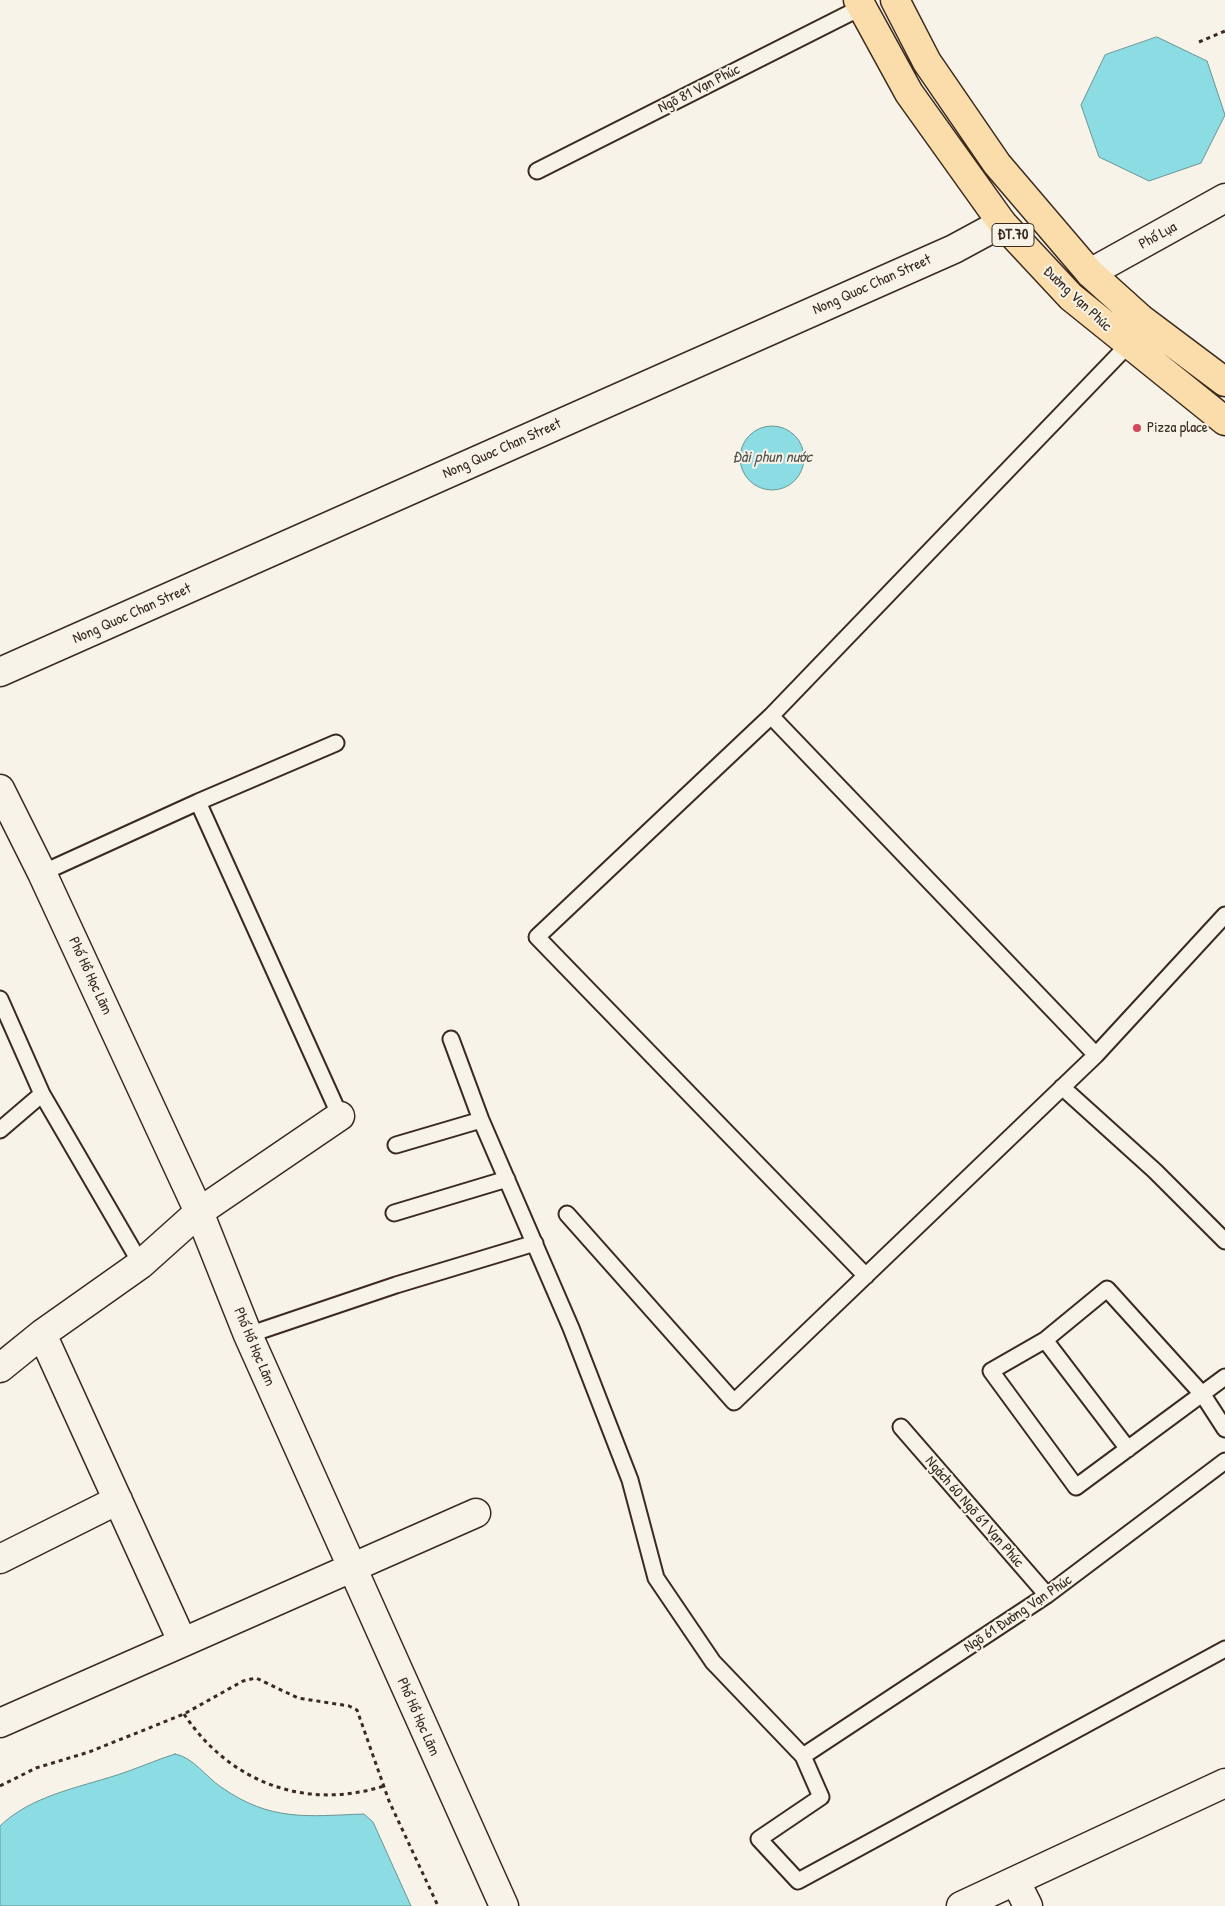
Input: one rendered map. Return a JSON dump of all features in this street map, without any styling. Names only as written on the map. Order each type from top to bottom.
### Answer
[{"type":"main road","name":"Đường Vạn Phúc","points":[[895,0],[927,62],[997,164],[1090,274],[1141,319],[1225,382]]},
{"type":"main road","name":"Đường Vạn Phúc","points":[[865,2],[909,92],[1002,222],[1071,297],[1128,345],[1225,421]]},
{"type":"street","name":"Phố Lụa","points":[[1090,274],[1225,198]]},
{"type":"street","name":"Nong Quoc Chan Street","points":[[0,672],[954,248],[1002,222]]},
{"type":"street","name":"Phố Hồ Học Lãm","points":[[0,789],[42,873],[199,1212],[248,1335],[350,1567],[504,1906]]},
{"type":"street","points":[[0,1368],[42,1334],[141,1264],[199,1212],[340,1116]]},
{"type":"street","points":[[42,1334],[182,1641]]},
{"type":"street","points":[[0,1559],[118,1500]]},
{"type":"street","points":[[0,1723],[182,1641],[476,1513]]},
{"type":"street","points":[[960,1906],[1016,1882],[1225,1783]]},
{"type":"street","points":[[1016,1882],[1028,1906]]},
{"type":"lane","name":"Ngõ 81 Vạn Phúc","points":[[537,171],[865,2]]},
{"type":"lane","points":[[866,1276],[536,936],[771,716],[1128,345]]},
{"type":"lane","points":[[771,716],[1096,1055]]},
{"type":"lane","points":[[42,873],[336,742]]},
{"type":"lane","points":[[198,802],[340,1116]]},
{"type":"lane","points":[[567,1214],[734,1402],[1096,1055],[1223,922]]},
{"type":"lane","points":[[0,999],[42,1094],[141,1264]]},
{"type":"lane","points":[[451,1040],[481,1120],[571,1328],[630,1480],[656,1578],[713,1662],[803,1756],[821,1797],[759,1839],[798,1882],[1225,1649]]},
{"type":"lane","points":[[1062,1087],[1155,1171],[1225,1241]]},
{"type":"lane","points":[[0,1130],[42,1094]]},
{"type":"lane","points":[[396,1145],[481,1120]]},
{"type":"lane","points":[[394,1213],[507,1179]]},
{"type":"lane","points":[[248,1335],[535,1243]]},
{"type":"lane","points":[[1225,1377],[1203,1395],[1076,1487],[991,1371],[1046,1340],[1106,1289],[1203,1395],[1225,1429]]},
{"type":"lane","points":[[1046,1340],[1128,1449]]},
{"type":"lane","name":"Ngách 60 Ngõ 61 Vạn Phúc","points":[[901,1427],[1047,1595]]},
{"type":"lane","name":"Ngõ 61 Đường Vạn Phúc","points":[[803,1756],[1047,1595],[1225,1461]]},
{"type":"path","points":[[1199,42],[1224,31]]},
{"type":"path","points":[[0,1786],[36,1768],[89,1752],[184,1714],[242,1681],[256,1678],[298,1698],[350,1706],[357,1710],[384,1786],[438,1906]]},
{"type":"path","points":[[184,1714],[205,1742],[218,1754],[246,1774],[268,1785],[308,1794],[345,1793],[384,1786]]},
{"type":"water","points":[[1157,37],[1207,61],[1225,115],[1201,163],[1149,181],[1099,157],[1081,105],[1105,55]]},
{"type":"water","name":"Đài phun nước","points":[[766,426],[778,426],[795,435],[802,446],[804,458],[802,470],[795,481],[778,490],[766,490],[754,485],[745,476],[740,464],[740,452],[745,440],[754,431]]},
{"type":"water","points":[[175,1754],[194,1763],[221,1787],[256,1806],[273,1811],[307,1816],[364,1814],[373,1822],[411,1906],[0,1906],[0,1826],[12,1816],[40,1800],[124,1773]]},
{"type":"place","name":"Pizza place","points":[[1137,428]]}]
